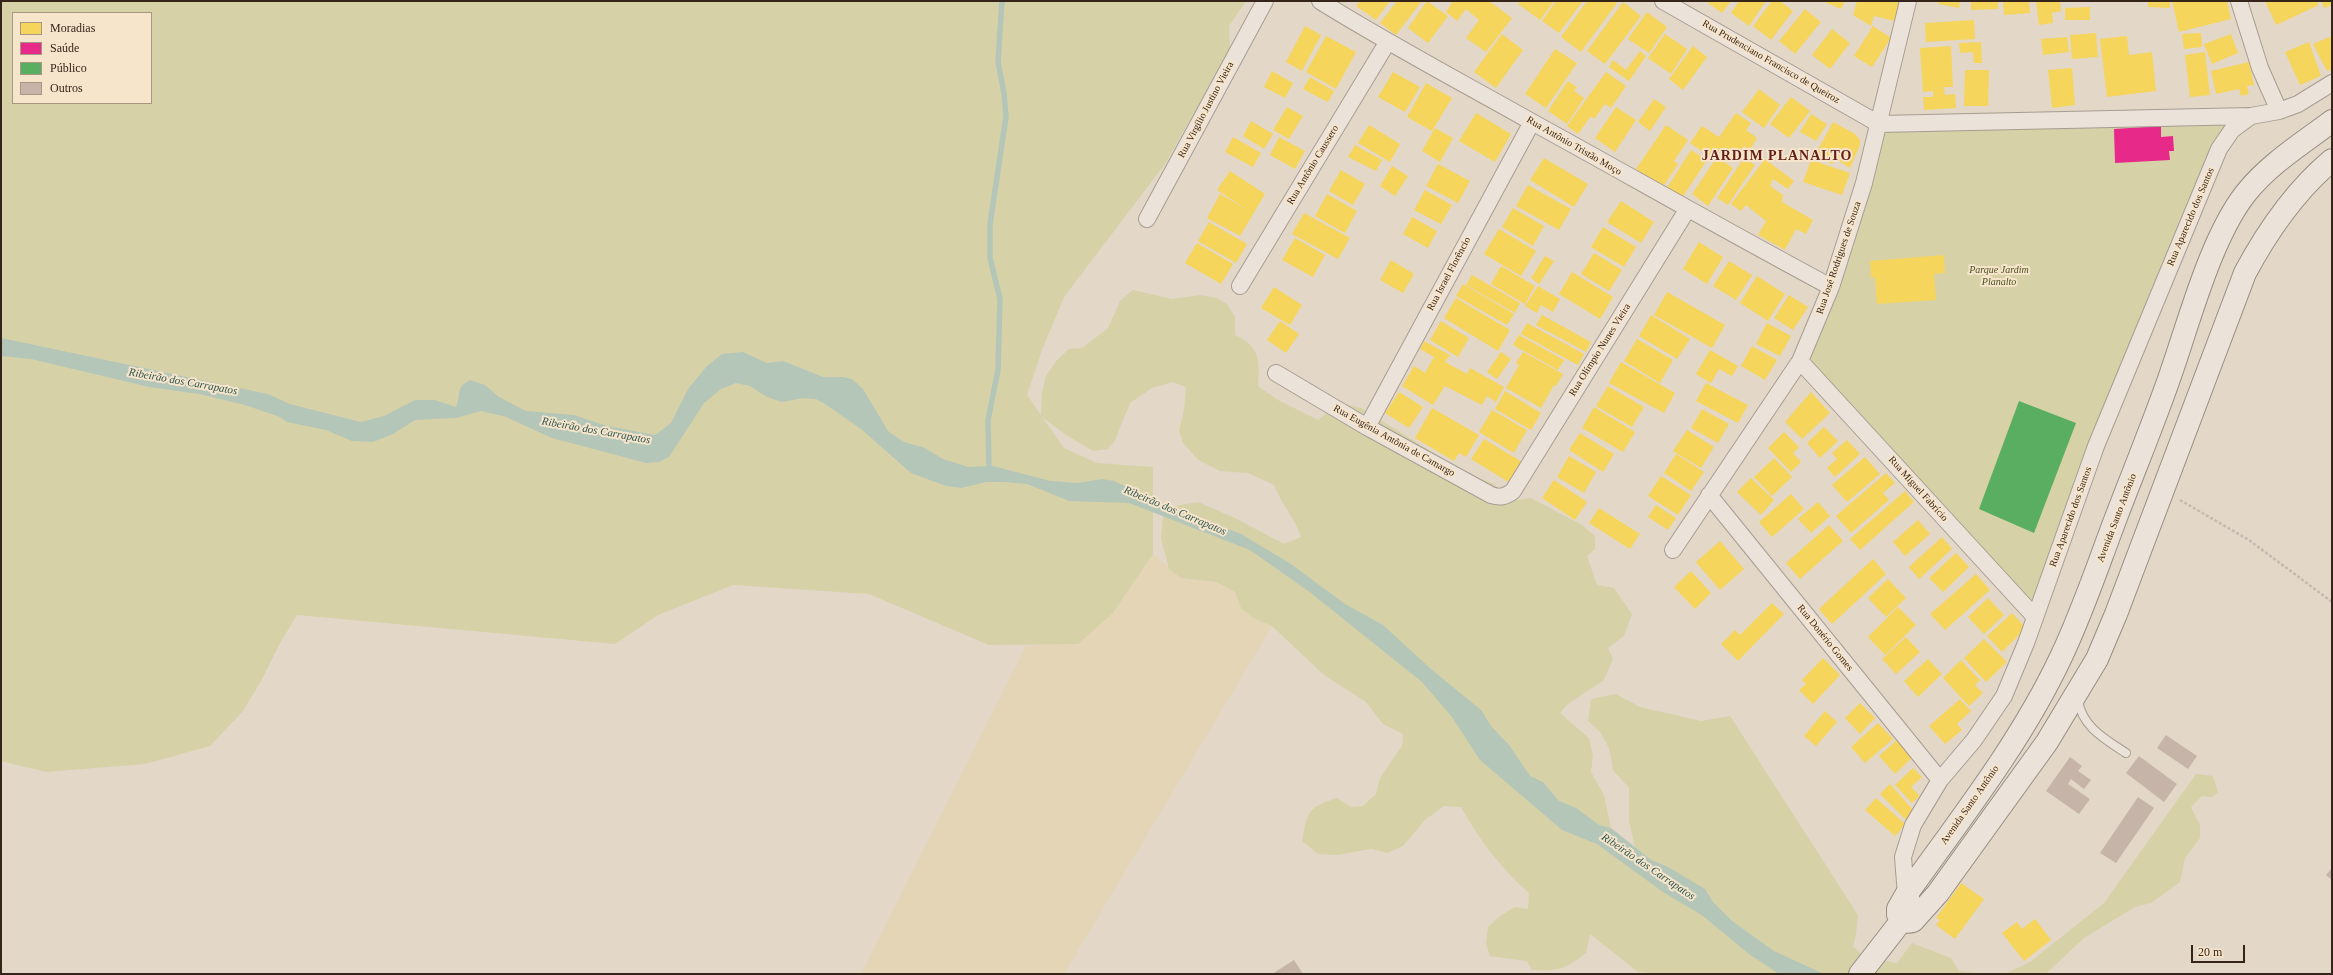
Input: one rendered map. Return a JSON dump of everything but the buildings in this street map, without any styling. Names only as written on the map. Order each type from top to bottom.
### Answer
[{"type":"street","name":"Rua Virgílio Justino Vieira","points":[[1147,219],[1265,1]]},
{"type":"street","name":"Rua Antônio Tristão Moço","points":[[1320,1],[1387,43],[1532,122],[1687,210],[1831,287]]},
{"type":"street","name":"Rua Prudenciano Francisco de Queiroz","points":[[1663,1],[1879,124]]},
{"type":"street","name":"Rua José Rodrigues de Souza","points":[[1673,550],[1800,361],[1831,287],[1864,184],[1908,1]]},
{"type":"street","points":[[2239,1],[2260,68],[2279,111]]},
{"type":"street","name":"Rua Antônio Caussero","points":[[1240,286],[1387,43]]},
{"type":"street","name":"Rua Aparecido dos Santos","points":[[1879,124],[2251,116],[2279,111],[2304,100],[2332,83]]},
{"type":"street","name":"Rua Aparecido dos Santos","points":[[1906,894],[1903,857],[1913,825],[1940,780],[1974,740],[2004,696],[2035,618],[2096,446],[2219,149],[2232,130],[2251,116]]},
{"type":"street","name":"Avenida Santo Antônio","points":[[1902,920],[1898,915],[1898,909],[1906,894],[2000,762],[2040,698],[2060,658],[2080,615],[2161,404],[2210,263],[2233,214],[2246,193],[2266,173],[2332,121]]},
{"type":"street","name":"Rua Israel Florêncio","points":[[1366,427],[1532,122]]},
{"type":"street","points":[[1860,974],[1902,920],[1907,923],[1913,921],[1926,908],[2047,742],[2077,695],[2097,659],[2116,614],[2245,273],[2274,224],[2299,192],[2332,160]]},
{"type":"street","name":"Rua Olímpio Nunes Vieira","points":[[1513,491],[1687,210]]},
{"type":"street","name":"Rua Miguel Fabrício","points":[[1800,361],[2035,618]]},
{"type":"street","name":"Rua Eugênia Antônia de Camargo","points":[[1276,373],[1366,427],[1491,495],[1499,498],[1506,496],[1513,491]]},
{"type":"street","name":"Rua Donério Gomes","points":[[1709,495],[1940,780]]},
{"type":"street","points":[[1906,894],[1926,908]]},
{"type":"lane","points":[[2077,695],[2082,717],[2088,725],[2126,753]]},
{"type":"path","points":[[2163,490],[2249,540],[2332,602]]},
{"type":"shaded area","points":[[1153,554],[1181,578],[1216,582],[1235,592],[1241,608],[1253,618],[1272,626],[1064,974],[861,974],[1026,646],[1036,646],[1113,613]]},
{"type":"green space","points":[[1,1],[1246,1],[1229,26],[1230,47],[1225,68],[1187,125],[1165,164],[1064,297],[1042,350],[1027,395],[1041,415],[1042,392],[1046,376],[1057,360],[1069,349],[1082,348],[1108,328],[1120,301],[1133,290],[1172,299],[1200,295],[1217,298],[1228,305],[1235,317],[1235,335],[1249,344],[1257,356],[1259,369],[1258,386],[1278,400],[1318,420],[1339,403],[1361,408],[1466,473],[1492,483],[1516,500],[1531,498],[1582,525],[1595,536],[1595,549],[1587,556],[1597,585],[1614,588],[1632,614],[1624,636],[1608,648],[1613,659],[1604,680],[1568,704],[1560,713],[1589,738],[1593,756],[1591,772],[1604,795],[1611,828],[1641,874],[1629,821],[1629,788],[1613,770],[1609,748],[1600,732],[1588,721],[1591,699],[1616,694],[1640,707],[1701,721],[1730,716],[1858,915],[1856,935],[1853,946],[1862,954],[1867,956],[1897,963],[1912,943],[1951,958],[1959,971],[1986,974],[1663,974],[1638,972],[1590,934],[1586,953],[1572,963],[1555,970],[1532,970],[1527,961],[1490,956],[1486,943],[1488,927],[1500,916],[1515,907],[1528,909],[1529,893],[1509,874],[1491,853],[1461,807],[1444,806],[1425,820],[1403,846],[1387,853],[1371,849],[1337,855],[1318,854],[1302,841],[1310,812],[1327,801],[1337,798],[1351,807],[1363,806],[1376,794],[1380,778],[1402,746],[1403,734],[1383,724],[1366,702],[1324,675],[1272,626],[1253,618],[1241,608],[1235,592],[1216,582],[1181,578],[1169,569],[1161,538],[1163,517],[1170,507],[1198,502],[1235,518],[1284,544],[1301,537],[1274,485],[1248,473],[1220,471],[1198,460],[1183,443],[1179,431],[1184,410],[1186,387],[1173,382],[1152,388],[1130,403],[1115,440],[1108,449],[1093,451],[1066,435],[1042,417],[1064,448],[1097,463],[1153,467],[1153,554],[1113,613],[1078,644],[989,645],[869,594],[733,585],[658,615],[615,644],[297,615],[243,711],[210,746],[145,764],[46,772],[1,761]]},
{"type":"green space","name":"Parque Jardim Planalto","points":[[2235,120],[2034,608],[1806,361],[1882,128]]},
{"type":"green space","points":[[2196,774],[2213,776],[2218,792],[2212,797],[2202,796],[2191,807],[2200,825],[2200,838],[2185,858],[2180,882],[2151,903],[2135,907],[2084,938],[2046,974],[2005,974],[2030,962],[2104,903]]},
{"type":"water","name":"Ribeirão dos Carrapatos","points":[[1,338],[268,394],[290,404],[361,422],[384,416],[415,400],[435,400],[456,407],[460,389],[470,380],[485,385],[499,397],[526,411],[574,415],[607,426],[655,435],[671,423],[688,389],[707,366],[722,354],[743,352],[767,363],[783,361],[823,377],[843,377],[852,379],[863,389],[888,431],[904,442],[925,448],[943,459],[968,467],[993,466],[1050,481],[1078,483],[1102,479],[1114,481],[1170,507],[1241,534],[1291,564],[1345,604],[1383,625],[1432,670],[1481,710],[1491,726],[1509,745],[1530,776],[1543,782],[1559,801],[1576,808],[1599,825],[1611,828],[1651,860],[1668,867],[1705,889],[1713,902],[1732,921],[1774,951],[1824,974],[1779,974],[1749,954],[1703,916],[1663,892],[1597,844],[1562,830],[1480,760],[1452,717],[1422,682],[1311,593],[1250,550],[1129,503],[1069,501],[1027,484],[986,482],[962,488],[946,486],[911,473],[861,429],[816,399],[803,398],[782,402],[767,397],[750,386],[736,383],[721,389],[704,403],[669,457],[659,462],[646,463],[552,438],[506,417],[481,411],[456,418],[415,420],[393,434],[373,442],[352,441],[326,430],[287,422],[280,417],[245,405],[199,394],[149,387],[31,359],[1,356]]},
{"type":"waterway","points":[[989,471],[988,420],[998,370],[1000,299],[990,258],[990,224],[1006,117],[1004,93],[998,62],[1002,1]]},
{"type":"district","name":"JARDIM PLANALTO","points":[[1777,156]]}]
